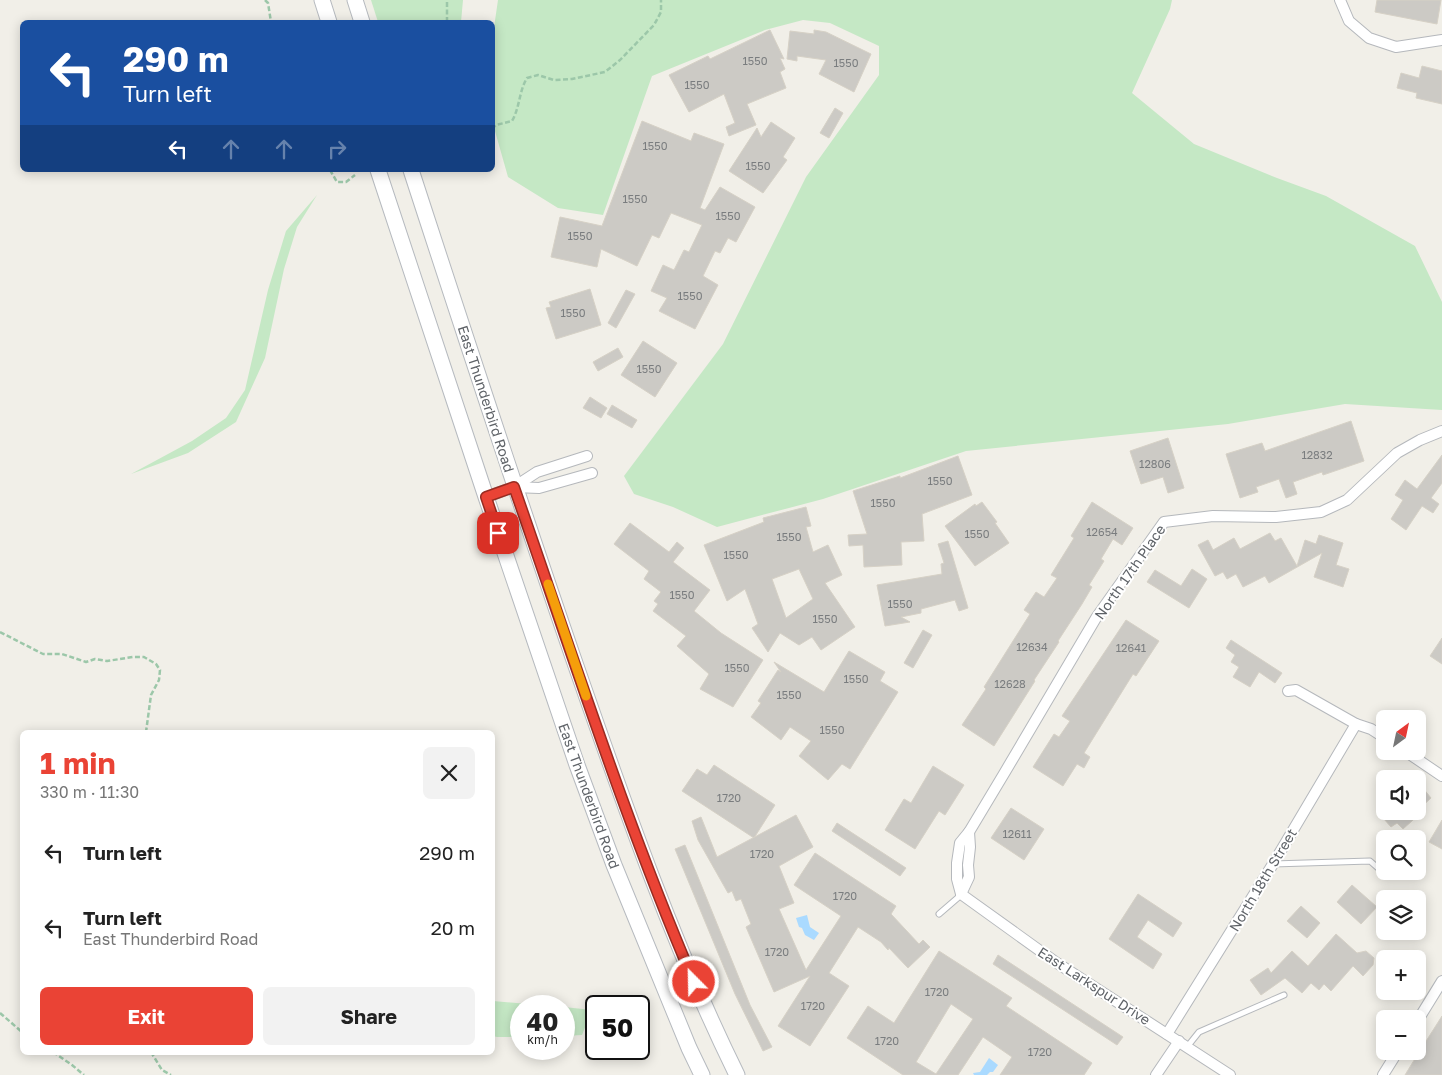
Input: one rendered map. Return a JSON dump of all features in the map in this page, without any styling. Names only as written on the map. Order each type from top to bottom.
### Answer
[{"type":"main road","points":[[322,0],[328,20]]},
{"type":"main road","points":[[355,0],[361,20]]},
{"type":"main road","name":"East Thunderbird Road","points":[[379,172],[577,764],[614,865],[689,1048],[702,1075]]},
{"type":"main road","name":"East Thunderbird Road","points":[[412,172],[514,487],[606,754],[680,949],[715,1031],[737,1075]]},
{"type":"street","points":[[1340,0],[1349,22],[1369,38],[1396,47],[1442,40]]},
{"type":"street","name":"North 17th Place","points":[[961,894],[969,877],[969,832],[1096,618],[1164,522],[1213,516],[1276,517],[1322,512],[1347,500],[1397,453],[1420,440],[1442,431]]},
{"type":"street","points":[[486,497],[514,487],[536,472],[587,456]]},
{"type":"street","points":[[514,487],[539,488],[592,473]]},
{"type":"street","points":[[1288,690],[1296,690],[1356,724],[1376,732]]},
{"type":"street","name":"North 18th Street","points":[[1167,1034],[1356,724]]},
{"type":"street","points":[[1418,760],[1442,776]]},
{"type":"street","name":"East Larkspur Drive","points":[[961,894],[1057,963],[1230,1075]]},
{"type":"street","points":[[1424,1010],[1442,981]]},
{"type":"street","points":[[1156,1075],[1183,1044]]},
{"type":"street","points":[[1384,1075],[1393,1060]]},
{"type":"lane","points":[[1272,864],[1370,861],[1376,866]]},
{"type":"lane","points":[[939,914],[961,894]]},
{"type":"lane","points":[[1183,1044],[1199,1032],[1284,996]]},
{"type":"path","points":[[265,0],[269,8],[271,20]]},
{"type":"path","points":[[447,0],[447,20]]},
{"type":"path","points":[[495,126],[512,120],[520,99],[522,86],[527,78],[538,75],[554,80],[572,79],[605,72],[620,60],[654,26],[660,12],[661,0]]},
{"type":"path","points":[[331,172],[338,182],[346,182],[355,175]]},
{"type":"path","points":[[0,632],[43,654],[62,654],[86,662],[95,659],[107,661],[133,657],[144,658],[156,664],[160,670],[159,680],[151,695],[146,730]]},
{"type":"path","points":[[0,1013],[20,1030]]},
{"type":"path","points":[[57,1055],[84,1075]]},
{"type":"path","points":[[153,1055],[162,1070],[171,1075]]},
{"type":"green space","points":[[371,0],[463,0],[461,20],[377,20]]},
{"type":"green space","points":[[498,0],[1172,0],[1170,9],[1132,93],[1194,144],[1326,196],[1415,246],[1442,302],[1442,410],[1345,404],[1228,424],[966,451],[823,499],[717,527],[673,507],[634,494],[624,476],[723,344],[806,177],[879,75],[879,46],[830,23],[803,20],[765,30],[652,76],[603,215],[558,208],[508,177],[495,131],[495,20]]},
{"type":"green space","points":[[317,195],[297,227],[284,269],[265,358],[236,422],[188,453],[131,474],[192,441],[226,418],[245,390],[268,290],[286,231]]},
{"type":"green space","points":[[495,1001],[510,1003],[510,1037],[495,1036]]},
{"type":"green space","points":[[575,1008],[585,1009],[585,1028],[582,1035],[575,1035]]},
{"type":"water","points":[[807,915],[810,927],[819,933],[814,940],[805,935],[802,928],[799,927],[796,918]]},
{"type":"water","points":[[989,1058],[998,1065],[993,1072],[987,1075],[974,1075],[973,1073],[980,1072]]},
{"type":"building","points":[[1377,0],[1441,0],[1437,24],[1375,12]]},
{"type":"building","points":[[770,30],[784,59],[780,58],[785,69],[780,72],[786,88],[747,104],[756,125],[729,136],[726,127],[735,123],[724,94],[689,112],[669,75],[708,56],[710,59]]},
{"type":"building","points":[[814,30],[826,32],[871,54],[854,92],[819,74],[826,60],[797,56],[797,61],[787,59],[790,31],[814,34]]},
{"type":"building","points":[[1422,66],[1442,71],[1442,104],[1416,98],[1417,93],[1397,88],[1401,73],[1419,78]]},
{"type":"building","points":[[835,108],[843,113],[829,138],[820,133]]},
{"type":"building","points":[[642,121],[691,141],[694,133],[724,144],[700,208],[705,210],[720,187],[755,207],[736,242],[728,238],[720,253],[715,251],[703,276],[718,285],[695,329],[659,311],[667,298],[651,291],[663,265],[674,270],[684,250],[689,252],[702,225],[671,213],[659,238],[652,235],[637,266],[601,249],[597,267],[551,257],[560,217],[602,226]]},
{"type":"building","points":[[771,122],[795,138],[783,157],[787,160],[763,193],[729,171],[757,128],[761,137]]},
{"type":"building","points":[[590,289],[601,325],[556,339],[546,308],[551,307],[549,302]]},
{"type":"building","points":[[626,290],[635,294],[616,328],[608,323]]},
{"type":"building","points":[[643,341],[677,363],[655,397],[621,375]]},
{"type":"building","points":[[618,348],[623,357],[598,371],[593,362]]},
{"type":"building","points":[[590,397],[607,408],[601,418],[583,408]]},
{"type":"building","points":[[612,405],[637,420],[632,428],[607,414]]},
{"type":"building","points":[[1351,421],[1364,461],[1323,475],[1322,472],[1293,482],[1297,494],[1286,498],[1279,479],[1256,487],[1258,492],[1240,498],[1226,454],[1262,443],[1265,451]]},
{"type":"building","points":[[1168,438],[1184,488],[1168,493],[1163,477],[1141,484],[1130,451]]},
{"type":"building","points":[[1442,455],[1442,483],[1431,498],[1439,504],[1433,513],[1422,506],[1406,530],[1391,519],[1403,500],[1395,495],[1405,480],[1417,489]]},
{"type":"building","points":[[958,456],[972,495],[922,514],[924,541],[901,542],[902,565],[864,567],[863,545],[849,546],[848,535],[867,534],[853,491],[900,476],[900,478]]},
{"type":"building","points":[[982,502],[997,522],[995,523],[1009,543],[975,566],[945,526],[975,504],[976,506]]},
{"type":"building","points":[[1092,502],[1133,528],[1122,545],[1113,539],[1101,559],[1104,561],[1089,585],[1092,587],[994,746],[962,725],[986,689],[984,687],[1030,614],[1024,610],[1036,592],[1044,597],[1057,578],[1051,575],[1074,538],[1071,536]]},
{"type":"building","points":[[806,507],[811,526],[806,527],[813,552],[828,545],[842,575],[825,583],[855,627],[821,650],[812,637],[799,645],[780,633],[768,652],[752,628],[758,624],[745,589],[727,601],[704,545],[764,522],[763,518]],"holes":[[[799,569],[813,599],[786,618],[772,579]]]},
{"type":"building","points":[[630,523],[669,552],[677,542],[684,548],[673,562],[710,590],[694,611],[721,633],[763,660],[733,707],[700,689],[709,674],[677,646],[686,636],[653,611],[658,604],[654,601],[661,592],[644,579],[649,571],[614,544]]},
{"type":"building","points":[[1270,533],[1275,541],[1281,538],[1297,566],[1305,540],[1316,544],[1319,535],[1343,543],[1336,565],[1349,569],[1343,587],[1314,577],[1322,553],[1269,583],[1265,576],[1243,587],[1236,574],[1227,579],[1223,572],[1215,576],[1198,545],[1208,540],[1213,550],[1234,538],[1240,549]]},
{"type":"building","points":[[948,541],[968,608],[959,611],[955,600],[921,609],[921,613],[901,617],[910,622],[885,626],[877,585],[942,574],[941,564],[944,563],[938,544]]},
{"type":"building","points":[[1192,569],[1207,579],[1189,608],[1147,582],[1155,570],[1181,586]]},
{"type":"building","points":[[1126,620],[1159,641],[1136,676],[1133,674],[1084,753],[1090,757],[1084,768],[1077,764],[1063,786],[1033,767],[1054,734],[1059,737],[1070,721],[1062,716]]},
{"type":"building","points":[[923,630],[932,635],[913,668],[904,663]]},
{"type":"building","points":[[1442,638],[1442,664],[1430,656]]},
{"type":"building","points":[[1231,640],[1282,673],[1275,683],[1259,672],[1250,687],[1233,677],[1239,667],[1231,662],[1235,655],[1226,648]]},
{"type":"building","points":[[849,651],[885,672],[880,681],[898,692],[850,769],[842,764],[828,780],[799,756],[811,741],[790,727],[781,740],[751,717],[761,703],[758,701],[778,670],[781,672],[774,662],[824,692]]},
{"type":"building","points":[[714,765],[775,805],[754,838],[682,791],[697,769],[707,775]]},
{"type":"building","points":[[933,766],[964,785],[945,815],[939,811],[915,849],[885,830],[904,799],[911,803]]},
{"type":"building","points":[[1426,792],[1431,798],[1426,803]]},
{"type":"building","points":[[1011,808],[1044,829],[1024,860],[991,838]]},
{"type":"building","points":[[796,815],[813,847],[779,866],[794,903],[779,909],[806,970],[841,916],[794,885],[815,853],[896,906],[891,914],[919,944],[923,940],[930,947],[908,968],[889,948],[888,950],[881,942],[858,927],[829,973],[849,986],[810,1046],[778,1026],[810,976],[774,992],[746,927],[751,924],[741,899],[736,901],[732,891],[728,893],[698,840],[692,821],[701,817],[717,857]]},
{"type":"building","points":[[1385,820],[1413,820],[1403,829],[1397,823],[1391,827]]},
{"type":"building","points":[[1442,820],[1442,849],[1429,842]]},
{"type":"building","points":[[837,823],[906,868],[900,876],[832,831]]},
{"type":"building","points":[[685,845],[750,1005],[772,1047],[763,1051],[735,994],[675,849]]},
{"type":"building","points":[[1352,885],[1376,908],[1361,924],[1337,902]]},
{"type":"building","points":[[1138,894],[1182,923],[1173,937],[1148,920],[1137,937],[1162,954],[1153,969],[1109,939]]},
{"type":"building","points":[[1301,906],[1320,923],[1307,938],[1287,921]]},
{"type":"building","points":[[1336,934],[1357,953],[1366,951],[1374,958],[1373,965],[1363,976],[1353,966],[1331,991],[1324,984],[1319,990],[1311,983],[1302,993],[1285,978],[1261,995],[1250,980],[1268,968],[1271,973],[1292,951],[1308,966]]},
{"type":"building","points":[[939,951],[1012,998],[1006,1006],[1092,1063],[1084,1075],[1000,1075],[1012,1057],[983,1037],[958,1075],[903,1075],[847,1038],[868,1006],[894,1023]],"holes":[[[951,1004],[973,1019],[936,1074],[916,1062]]]},
{"type":"building","points":[[998,955],[1123,1037],[1117,1045],[993,964]]},
{"type":"building","points":[[1442,1016],[1442,1075],[1405,1075],[1414,1060],[1426,1060],[1426,1041]]},
{"type":"slow traffic","points":[[548,584],[586,696]]},
{"type":"route","points":[[498,533],[486,497],[514,487],[606,754],[694,982]]}]
